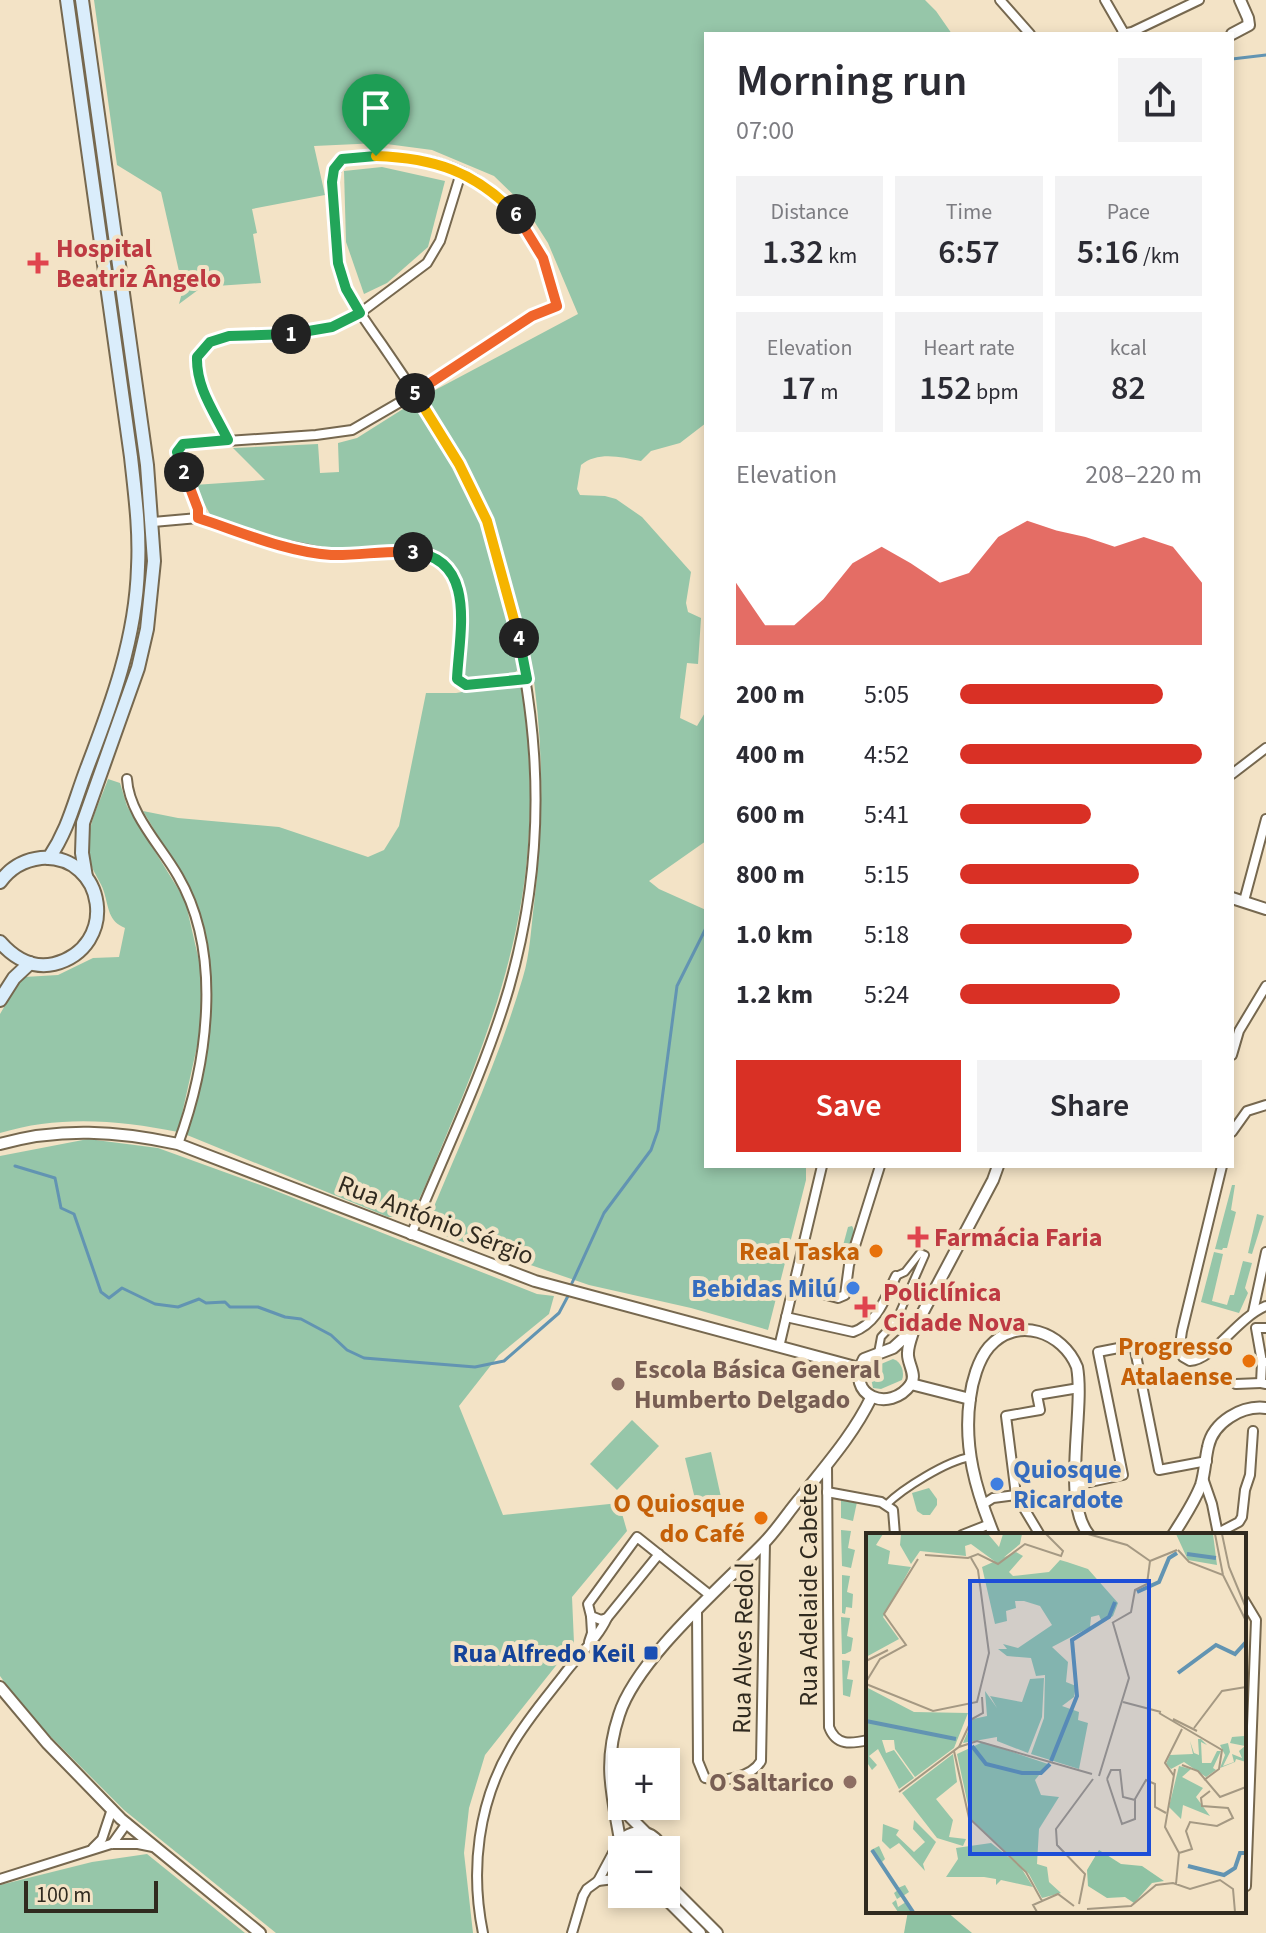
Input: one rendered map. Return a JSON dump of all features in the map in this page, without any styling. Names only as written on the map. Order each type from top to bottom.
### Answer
[{"type":"main road","points":[[49,858],[65,835],[118,681],[133,618],[138,568],[137,512],[131,457],[67,0]]},
{"type":"main road","points":[[0,942],[18,958],[48,965],[66,961],[82,951],[93,936],[97,924],[97,899],[86,877],[82,853],[83,823],[138,668],[153,588],[153,522],[82,0]]},
{"type":"main road","points":[[0,882],[18,865],[33,859],[49,858],[75,867],[86,877]]},
{"type":"main road","points":[[0,1000],[14,978],[30,963]]},
{"type":"street","points":[[1000,0],[1028,32]]},
{"type":"street","points":[[1105,0],[1122,32]]},
{"type":"street","points":[[1132,32],[1199,0]]},
{"type":"street","points":[[1234,33],[1249,25],[1240,0]]},
{"type":"street","points":[[198,518],[198,509],[177,452],[187,443],[352,430],[414,394],[532,316],[557,306],[543,258],[516,213],[476,180],[412,158],[376,156],[342,159],[334,169],[332,182],[338,263],[346,289],[360,313],[414,394],[459,464],[487,521],[516,623],[527,679],[536,767],[531,877],[518,951],[490,1046],[411,1235]]},
{"type":"street","points":[[228,440],[197,374],[197,357],[210,342],[229,336],[324,329],[360,313],[427,263],[440,241],[461,173]]},
{"type":"street","points":[[153,522],[198,518],[269,542],[333,555],[398,551],[429,553],[451,572],[457,584],[462,623],[457,679],[466,685],[527,679]]},
{"type":"street","points":[[1234,772],[1266,748]]},
{"type":"street","points":[[127,779],[134,805],[190,900],[203,960],[207,1014],[204,1042],[178,1144]]},
{"type":"street","points":[[1244,901],[1266,819]]},
{"type":"street","points":[[1234,898],[1266,909]]},
{"type":"street","points":[[1234,1048],[1239,1031],[1266,986]]},
{"type":"street","points":[[1234,1128],[1247,1111],[1266,1105]]},
{"type":"street","name":"Rua António Sérgio","points":[[0,1144],[50,1134],[99,1132],[178,1144],[535,1281],[859,1368]]},
{"type":"street","points":[[779,1347],[822,1168]]},
{"type":"street","points":[[793,1286],[838,1298],[845,1295],[849,1265],[879,1168]]},
{"type":"street","points":[[914,1329],[893,1348],[864,1359],[859,1368],[862,1387],[871,1398],[879,1400],[898,1394],[911,1384],[913,1376],[907,1356],[914,1329],[997,1168]]},
{"type":"street","points":[[1222,1168],[1182,1331],[1180,1345],[1183,1357],[1190,1361],[1205,1358],[1253,1312],[1266,1306]]},
{"type":"street","points":[[1253,1312],[1266,1252]]},
{"type":"street","points":[[786,1317],[853,1332],[864,1328],[877,1315],[896,1276],[905,1272],[920,1253],[925,1255],[902,1311],[881,1337],[877,1354]]},
{"type":"street","points":[[1236,1384],[1264,1384],[1264,1362],[1256,1328],[1266,1328]]},
{"type":"street","points":[[978,1532],[992,1530],[970,1457],[967,1431],[970,1399],[978,1366],[990,1346],[1007,1334],[1019,1331],[1044,1332],[1066,1347],[1077,1367],[1077,1510],[1088,1533]]},
{"type":"street","points":[[1076,1485],[1123,1475],[1098,1352],[1134,1345],[1159,1470],[1207,1461]]},
{"type":"street","points":[[893,1348],[907,1356]]},
{"type":"street","points":[[911,1384],[970,1399]]},
{"type":"street","points":[[1039,1533],[1016,1495],[1006,1416],[1040,1410],[1037,1395],[1079,1388]]},
{"type":"street","points":[[617,1836],[609,1781],[612,1747],[619,1714],[634,1682],[711,1596],[765,1542],[858,1424],[871,1398]]},
{"type":"street","points":[[1174,1533],[1192,1505],[1203,1476],[1212,1436],[1226,1419],[1245,1409],[1266,1408]]},
{"type":"street","points":[[1220,1533],[1242,1517],[1250,1475],[1253,1431]]},
{"type":"street","points":[[886,1505],[900,1491],[939,1468],[970,1457]]},
{"type":"street","name":"Rua Adelaide Cabete","points":[[827,1464],[829,1727],[838,1740],[845,1743],[866,1740]]},
{"type":"street","points":[[1203,1476],[1218,1533]]},
{"type":"street","points":[[827,1492],[886,1505],[893,1510],[895,1533]]},
{"type":"street","points":[[982,1505],[993,1498],[1016,1495]]},
{"type":"street","points":[[586,1646],[592,1633],[588,1604],[637,1537],[711,1596]]},
{"type":"street","name":"Rua Alves Redol","points":[[697,1611],[698,1761],[705,1778],[715,1781],[753,1771],[762,1754],[765,1542]]},
{"type":"street","points":[[483,1933],[478,1904],[477,1864],[487,1802],[502,1763],[517,1737],[659,1554]]},
{"type":"street","points":[[1246,1603],[1256,1620],[1246,1779],[1246,1886]]},
{"type":"street","points":[[591,1616],[601,1620],[607,1618]]},
{"type":"street","points":[[0,1687],[29,1723],[112,1809],[260,1933]]},
{"type":"street","points":[[90,1852],[102,1839],[112,1809]]},
{"type":"street","points":[[633,1820],[651,1836]]},
{"type":"street","points":[[111,1844],[127,1823]]},
{"type":"street","points":[[627,1836],[645,1832]]},
{"type":"street","points":[[0,1879],[111,1844],[138,1844],[155,1848]]},
{"type":"street","points":[[598,1881],[608,1862]]},
{"type":"street","points":[[572,1933],[587,1889],[598,1881],[608,1879]]},
{"type":"street","points":[[680,1896],[717,1933]]},
{"type":"street","points":[[675,1908],[700,1933]]},
{"type":"green space","points":[[94,0],[925,0],[951,32],[704,32],[704,425],[680,443],[651,451],[641,461],[610,456],[588,461],[581,465],[577,489],[580,495],[616,499],[642,517],[691,572],[686,603],[688,612],[701,618],[698,664],[687,663],[680,718],[697,726],[704,714],[704,842],[649,881],[659,889],[704,909],[704,1168],[806,1168],[806,1180],[768,1330],[691,1308],[589,1285],[440,1234],[432,1226],[430,1216],[492,1068],[527,959],[541,813],[540,752],[531,661],[518,662],[519,668],[506,676],[475,680],[465,676],[462,668],[463,612],[459,584],[446,562],[433,553],[405,545],[328,549],[268,538],[211,516],[194,485],[265,480],[233,448],[318,444],[320,473],[339,472],[338,443],[357,438],[422,397],[578,314],[548,243],[523,204],[494,176],[432,150],[379,143],[314,146],[325,195],[252,209],[261,283],[202,287],[179,304],[183,289],[161,192],[117,165]]},
{"type":"green space","points":[[382,167],[445,181],[428,247],[387,283],[364,294],[346,242],[344,171]]},
{"type":"green space","points":[[510,684],[520,687],[523,692],[529,762],[529,831],[520,907],[513,945],[492,1017],[466,1089],[415,1208],[404,1217],[388,1217],[187,1135],[208,1040],[210,989],[207,963],[192,893],[143,811],[178,818],[279,827],[368,857],[384,850],[399,826],[426,693],[456,693]]},
{"type":"green space","points":[[108,779],[120,783],[127,806],[185,900],[200,965],[204,1015],[178,1132],[89,1121],[44,1124],[0,1133],[0,1014],[20,980],[24,977],[58,975],[93,958],[119,957],[125,928],[115,922],[110,913],[88,853],[92,821]]},
{"type":"green space","points":[[88,1139],[158,1148],[266,1187],[537,1294],[554,1296],[549,1314],[499,1355],[459,1406],[503,1515],[619,1503],[627,1531],[572,1597],[574,1643],[485,1755],[469,1808],[464,1853],[473,1933],[276,1933],[124,1810],[27,1713],[0,1676],[0,1156]]},
{"type":"green space","points":[[1232,1185],[1235,1185],[1231,1210],[1236,1212],[1227,1248],[1215,1249]]},
{"type":"green space","points":[[1257,1214],[1264,1216],[1252,1254],[1248,1253]]},
{"type":"green space","points":[[852,1226],[853,1242],[844,1256],[841,1253],[848,1227]]},
{"type":"green space","points":[[1214,1252],[1223,1254],[1212,1301],[1227,1305],[1230,1295],[1234,1295],[1243,1261],[1252,1263],[1245,1288],[1248,1293],[1239,1313],[1201,1302]]},
{"type":"green space","points":[[893,1359],[902,1367],[902,1380],[881,1389],[873,1388],[869,1369]]},
{"type":"green space","points":[[632,1420],[659,1446],[617,1490],[590,1464]]},
{"type":"green space","points":[[711,1452],[721,1497],[696,1503],[685,1458]]},
{"type":"green space","points":[[929,1488],[937,1499],[937,1505],[930,1515],[923,1515],[917,1511],[912,1493]]},
{"type":"green space","points":[[841,1499],[857,1502],[853,1521],[841,1518]]},
{"type":"green space","points":[[841,1530],[851,1531],[848,1548],[855,1550],[851,1568],[842,1566]]},
{"type":"green space","points":[[842,1575],[850,1576],[847,1592],[853,1594],[852,1608],[846,1607],[845,1614],[842,1613]]},
{"type":"green space","points":[[841,1617],[850,1618],[847,1636],[853,1638],[851,1651],[845,1654],[842,1654]]},
{"type":"green space","points":[[842,1660],[850,1661],[847,1679],[853,1680],[850,1697],[843,1695]]},
{"type":"green space","points":[[147,1854],[245,1933],[0,1933],[0,1885],[92,1862]]},
{"type":"green space","points":[[908,1913],[948,1913],[972,1933],[904,1933]]},
{"type":"waterway","points":[[1234,59],[1266,55]]},
{"type":"waterway","points":[[572,1283],[604,1213],[651,1150],[658,1130],[677,986],[704,932]]},
{"type":"waterway","points":[[15,1166],[55,1178],[61,1208],[74,1214],[101,1292],[109,1298],[122,1288],[155,1304],[178,1307],[199,1299],[206,1303],[225,1302],[230,1307],[258,1307],[301,1319],[364,1358],[475,1367],[504,1361],[559,1313],[568,1296]]},
{"type":"place","name":"Hospital Beatriz Ângelo","points":[[38,263]]},
{"type":"place","name":"Farmácia Faria","points":[[918,1237]]},
{"type":"place","name":"Real Taska","points":[[876,1251]]},
{"type":"place","name":"Bebidas Milú","points":[[853,1288]]},
{"type":"place","name":"Policlínica Cidade Nova","points":[[865,1307]]},
{"type":"place","name":"Progresso Atalaense","points":[[1249,1361]]},
{"type":"place","name":"Escola Básica General Humberto Delgado","points":[[618,1384]]},
{"type":"place","name":"Quiosque Ricardote","points":[[997,1484]]},
{"type":"place","name":"O Quiosque do Café","points":[[761,1518]]},
{"type":"place","name":"Rua Alfredo Keil","points":[[651,1653]]},
{"type":"place","name":"O Saltarico","points":[[850,1782]]},
{"type":"route","points":[[376,156],[412,158],[439,164],[476,180],[516,213],[543,258],[552,284],[557,306],[532,316],[414,394],[459,464],[487,521],[516,623],[527,679],[466,685],[457,679],[462,623],[457,584],[451,572],[429,553],[316,553],[269,542],[198,518],[195,498],[178,460],[178,448],[183,444],[228,440],[197,374],[197,357],[210,342],[229,336],[288,334],[332,327],[360,313],[346,289],[338,263],[332,182],[334,169],[342,159],[376,156]]}]
